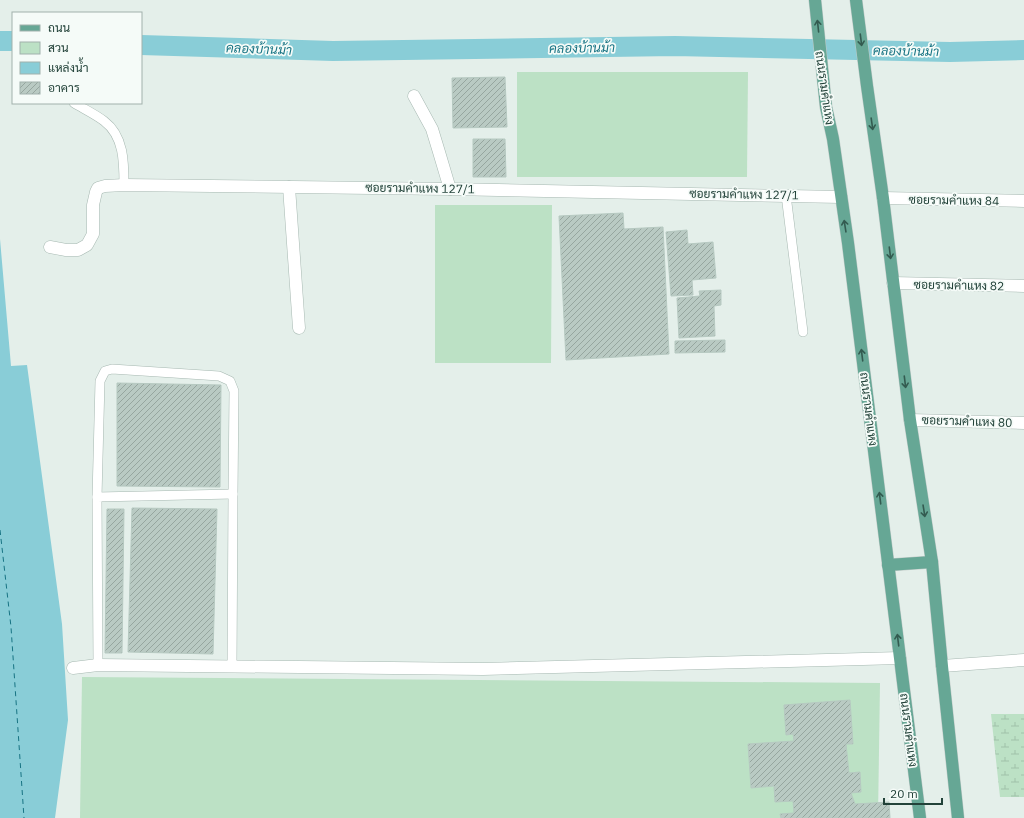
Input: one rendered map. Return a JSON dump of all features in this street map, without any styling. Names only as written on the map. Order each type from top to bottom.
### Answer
[{"type":"main road","name":"ถนนรามคำแหง","points":[[815,0],[826,107],[833,139],[848,243],[920,818]]},
{"type":"main road","points":[[856,1],[883,198],[910,420],[932,562],[958,818]]},
{"type":"main road","points":[[888,565],[932,562]]},
{"type":"street","points":[[414,96],[432,129],[450,189]]},
{"type":"street","name":"ซอยรามคำแหง 127/1","points":[[50,247],[66,250],[78,250],[87,245],[93,234],[93,205],[96,192],[98,188],[105,186],[450,189],[841,197]]},
{"type":"street","points":[[289,187],[299,328]]},
{"type":"street","name":"ซอยรามคำแหง 84","points":[[883,198],[1024,201]]},
{"type":"street","name":"ซอยรามคำแหง 82","points":[[893,284],[1024,286]]},
{"type":"street","name":"ซอยรามคำแหง 80","points":[[910,420],[1024,423]]},
{"type":"street","points":[[73,668],[98,665],[483,669],[900,658]]},
{"type":"street","points":[[942,666],[1024,660]]},
{"type":"lane","points":[[76,104],[105,121],[116,134],[121,148],[124,166],[124,185]]},
{"type":"lane","points":[[786,195],[803,332]]},
{"type":"lane","points":[[98,665],[97,497],[100,381],[105,372],[112,369],[220,376],[230,381],[234,392],[232,667]]},
{"type":"lane","points":[[97,497],[233,494]]},
{"type":"green space","points":[[517,72],[748,72],[747,177],[517,177]]},
{"type":"green space","points":[[435,205],[552,205],[551,363],[435,363]]},
{"type":"green space","points":[[82,677],[880,683],[878,818],[80,818]]},
{"type":"green space","points":[[991,714],[1024,714],[1024,797],[1000,797]]},
{"type":"water","points":[[0,239],[11,366],[27,365],[62,624],[68,720],[55,818],[0,818]]},
{"type":"building","points":[[505,77],[507,127],[453,128],[452,78]]},
{"type":"building","points":[[473,139],[505,139],[506,177],[473,177]]},
{"type":"building","points":[[623,213],[624,229],[663,227],[669,354],[566,360],[559,216]]},
{"type":"building","points":[[687,230],[688,244],[713,242],[716,278],[692,280],[693,295],[671,296],[666,232]]},
{"type":"building","points":[[721,290],[721,305],[714,306],[715,336],[679,338],[677,298],[700,296],[699,291]]},
{"type":"building","points":[[725,340],[725,352],[675,353],[675,341]]},
{"type":"building","points":[[117,383],[221,385],[220,487],[117,486]]},
{"type":"building","points":[[132,508],[217,509],[213,654],[128,652]]},
{"type":"building","points":[[107,509],[124,509],[122,653],[105,653]]},
{"type":"building","points":[[850,700],[853,744],[846,744],[849,773],[860,772],[861,792],[851,793],[855,804],[889,802],[890,818],[781,818],[780,814],[794,813],[793,801],[775,802],[774,786],[751,788],[748,744],[794,741],[793,734],[786,735],[784,705]]},
{"type":"waterway","name":"คลองบ้านม้า","points":[[0,41],[12,41]]},
{"type":"waterway","name":"คลองบ้านม้า","points":[[142,45],[333,51],[675,46],[950,52],[1024,50]]},
{"type":"ferry route","points":[[0,530],[11,627],[24,818]]}]
